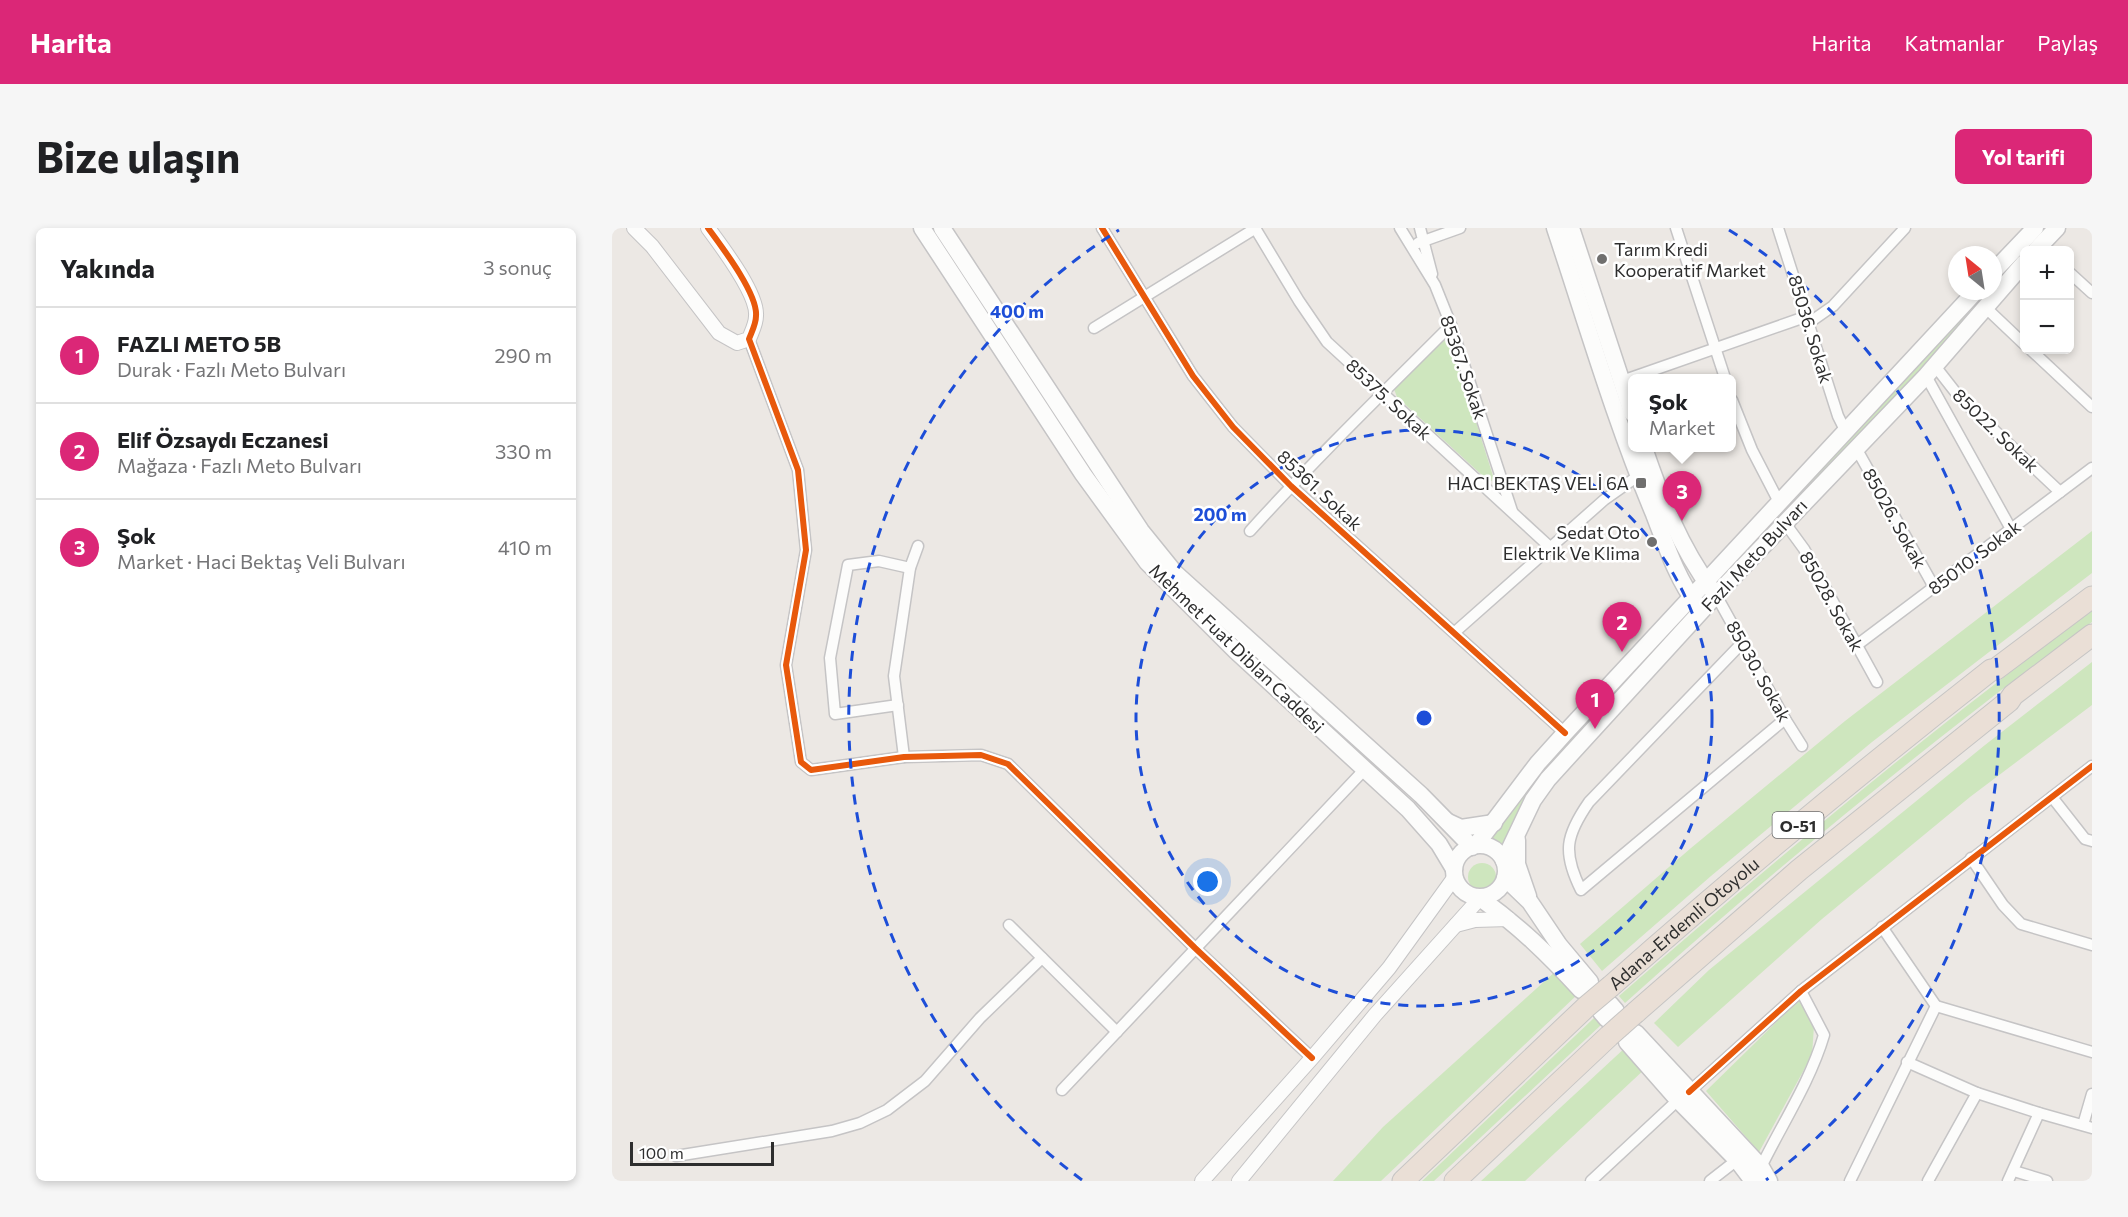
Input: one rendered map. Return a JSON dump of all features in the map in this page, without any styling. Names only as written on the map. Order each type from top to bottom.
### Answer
[{"type":"highway","points":[[1991,670],[1992,660],[2092,584]]},
{"type":"highway","name":"Adana-Erdemli Otoyolu","points":[[1455,1181],[1609,1011],[1754,861],[1893,746],[1991,670],[1996,669],[2092,597]]},
{"type":"highway","name":"Adana-Erdemli Otoyolu","points":[[1403,1181],[1609,1011],[1799,870],[2009,701],[2013,695],[2092,635]]},
{"type":"highway","points":[[2009,701],[2020,703],[2092,649]]},
{"type":"main road","name":"Mehmet Fuat Diblan Caddesi","points":[[922,228],[1083,474],[1147,562],[1236,651],[1408,809],[1439,844],[1454,873]]},
{"type":"main road","name":"Mehmet Fuat Diblan Caddesi","points":[[942,228],[1127,512],[1175,573],[1421,795],[1474,846]]},
{"type":"main road","points":[[1555,228],[1628,446]]},
{"type":"main road","points":[[1571,228],[1628,400]]},
{"type":"main road","points":[[2002,265],[2034,240],[2057,228]]},
{"type":"main road","name":"Fazlı Meto Bulvarı","points":[[1474,846],[1538,763],[1691,597],[1711,589],[1785,523],[1930,371],[2020,268]]},
{"type":"main road","name":"Fazlı Meto Bulvarı","points":[[1504,861],[1533,800],[1548,779],[1702,611],[1711,589],[1780,504],[1845,430],[1968,300]]},
{"type":"main road","points":[[1630,452],[1666,545],[1691,597],[1702,611]]},
{"type":"main road","points":[[1646,452],[1676,531],[1691,560],[1711,589]]},
{"type":"main road","points":[[1447,822],[1461,828],[1494,822]]},
{"type":"main road","points":[[1516,835],[1517,864],[1530,902]]},
{"type":"main road","points":[[1480,898],[1496,892],[1502,886],[1505,878],[1504,861],[1493,848],[1474,846],[1461,853],[1454,873],[1463,892],[1480,898],[1509,919],[1609,1011]]},
{"type":"main road","points":[[1505,878],[1530,902],[1609,1011],[1737,1160],[1761,1176]]},
{"type":"main road","points":[[1684,1096],[1761,1176]]},
{"type":"street","points":[[634,228],[652,246],[719,333],[737,343],[749,339]]},
{"type":"street","points":[[708,228],[742,277],[757,313],[749,339],[798,470],[806,550],[786,664],[801,762],[811,770],[904,757],[981,755],[1008,764],[1195,948],[1312,1058]]},
{"type":"street","name":"85361. Sokak","points":[[1102,228],[1193,376],[1233,427],[1291,486],[1565,733]]},
{"type":"street","points":[[1094,328],[1255,228]]},
{"type":"street","name":"85375. Sokak","points":[[1255,228],[1327,342],[1551,548]]},
{"type":"street","name":"85367. Sokak","points":[[1400,228],[1435,285],[1451,325],[1512,513]]},
{"type":"street","points":[[1420,228],[1435,285]]},
{"type":"street","points":[[1412,246],[1460,228]]},
{"type":"street","points":[[1676,228],[1724,374]]},
{"type":"street","name":"85036. Sokak","points":[[1778,228],[1838,416],[1845,430]]},
{"type":"street","points":[[1642,374],[1802,318],[1814,320],[1833,306],[1905,228]]},
{"type":"street","points":[[2074,277],[2092,293]]},
{"type":"street","points":[[1985,307],[2020,339]]},
{"type":"street","points":[[1250,531],[1377,396],[1451,325]]},
{"type":"street","points":[[2035,354],[2092,407]]},
{"type":"street","points":[[1930,371],[2011,529]]},
{"type":"street","name":"85022. Sokak","points":[[1930,371],[2060,492]]},
{"type":"street","points":[[1622,381],[1628,379]]},
{"type":"street","points":[[1736,412],[1752,450],[1780,504]]},
{"type":"street","name":"85026. Sokak","points":[[1856,448],[1934,587]]},
{"type":"street","name":"85010. Sokak","points":[[1857,645],[2092,468]]},
{"type":"street","points":[[1455,632],[1605,500],[1638,476]]},
{"type":"street","name":"85028. Sokak","points":[[1785,523],[1804,549],[1877,682]]},
{"type":"street","points":[[904,757],[894,676],[910,568],[918,546]]},
{"type":"street","points":[[898,705],[835,714],[830,658],[848,565],[879,561],[910,568]]},
{"type":"street","name":"85030. Sokak","points":[[1711,589],[1802,746]]},
{"type":"street","points":[[1743,642],[1589,802],[1575,822],[1569,840],[1570,861],[1581,890],[1785,719]]},
{"type":"street","points":[[1591,1181],[1801,991],[2092,766]]},
{"type":"street","points":[[1062,1090],[1365,769]]},
{"type":"street","points":[[2052,797],[2085,838],[2092,841]]},
{"type":"street","points":[[1971,858],[2003,905],[2021,924],[2092,945]]},
{"type":"street","points":[[1202,1181],[1389,968],[1454,873]]},
{"type":"street","points":[[1239,1181],[1375,1015],[1480,898]]},
{"type":"street","points":[[1454,926],[1475,920],[1509,919]]},
{"type":"street","points":[[1009,925],[1117,1032]]},
{"type":"street","points":[[1882,927],[1936,1006],[2092,1052]]},
{"type":"street","points":[[676,1156],[832,1131],[860,1123],[887,1110],[925,1081],[980,1018],[1042,958]]},
{"type":"street","points":[[1761,1176],[1809,1073],[1824,1035],[1801,991]]},
{"type":"street","points":[[1850,1181],[1936,1006]]},
{"type":"street","points":[[1907,1062],[1977,1093],[2088,1127],[2092,1094]]},
{"type":"street","points":[[1928,1181],[1977,1093]]},
{"type":"street","points":[[2008,1181],[2039,1113]]},
{"type":"street","points":[[1710,1181],[1737,1160]]},
{"type":"street","points":[[2014,1171],[2047,1181]]},
{"type":"green space","points":[[1975,300],[1984,300],[1916,378],[1718,584],[1714,580]]},
{"type":"green space","points":[[1449,336],[1493,476],[1492,481],[1484,477],[1397,397],[1394,389]]},
{"type":"green space","points":[[2092,531],[2092,573],[1872,742],[1711,876],[1602,971],[1580,944],[1691,848],[1845,721]]},
{"type":"green space","points":[[1690,606],[1695,610],[1640,672],[1504,848],[1488,838],[1536,775]]},
{"type":"green space","points":[[2092,611],[2092,622],[1854,807],[1625,1003],[1619,996],[1911,750]]},
{"type":"green space","points":[[2092,662],[2092,705],[1970,797],[1822,919],[1678,1047],[1654,1023],[1709,970],[1985,745]]},
{"type":"green space","points":[[1482,863],[1492,867],[1496,877],[1492,887],[1482,891],[1472,887],[1468,877],[1472,867]]},
{"type":"green space","points":[[1557,970],[1578,994],[1381,1181],[1333,1181],[1383,1127]]},
{"type":"green space","points":[[1801,998],[1814,1026],[1812,1055],[1759,1152],[1706,1091]]},
{"type":"green space","points":[[1594,1018],[1601,1025],[1434,1181],[1422,1181]]},
{"type":"green space","points":[[1627,1046],[1647,1067],[1525,1181],[1481,1181]]},
{"type":"cycle path","points":[[708,228],[738,271],[751,296],[756,316],[749,339],[798,470],[806,550],[786,665],[801,762],[811,770],[904,757],[981,755],[1008,764],[1195,948],[1312,1058]]},
{"type":"cycle path","points":[[1102,228],[1193,376],[1233,427],[1291,486],[1565,733]]},
{"type":"cycle path","points":[[1689,1092],[1801,991],[2092,766]]},
{"type":"place","name":"Tarım Kredi Kooperatif Market","points":[[1602,259]]},
{"type":"place","name":"HACI BEKTAŞ VELİ 6A","points":[[1641,483]]},
{"type":"place","name":"Şok","points":[[1682,521]]},
{"type":"place","name":"Sedat Oto Elektrik Ve Klima","points":[[1652,542]]},
{"type":"place","name":"Elif Özsaydı Eczanesi","points":[[1622,652]]},
{"type":"place","name":"FAZLI METO 5B","points":[[1595,729]]}]
